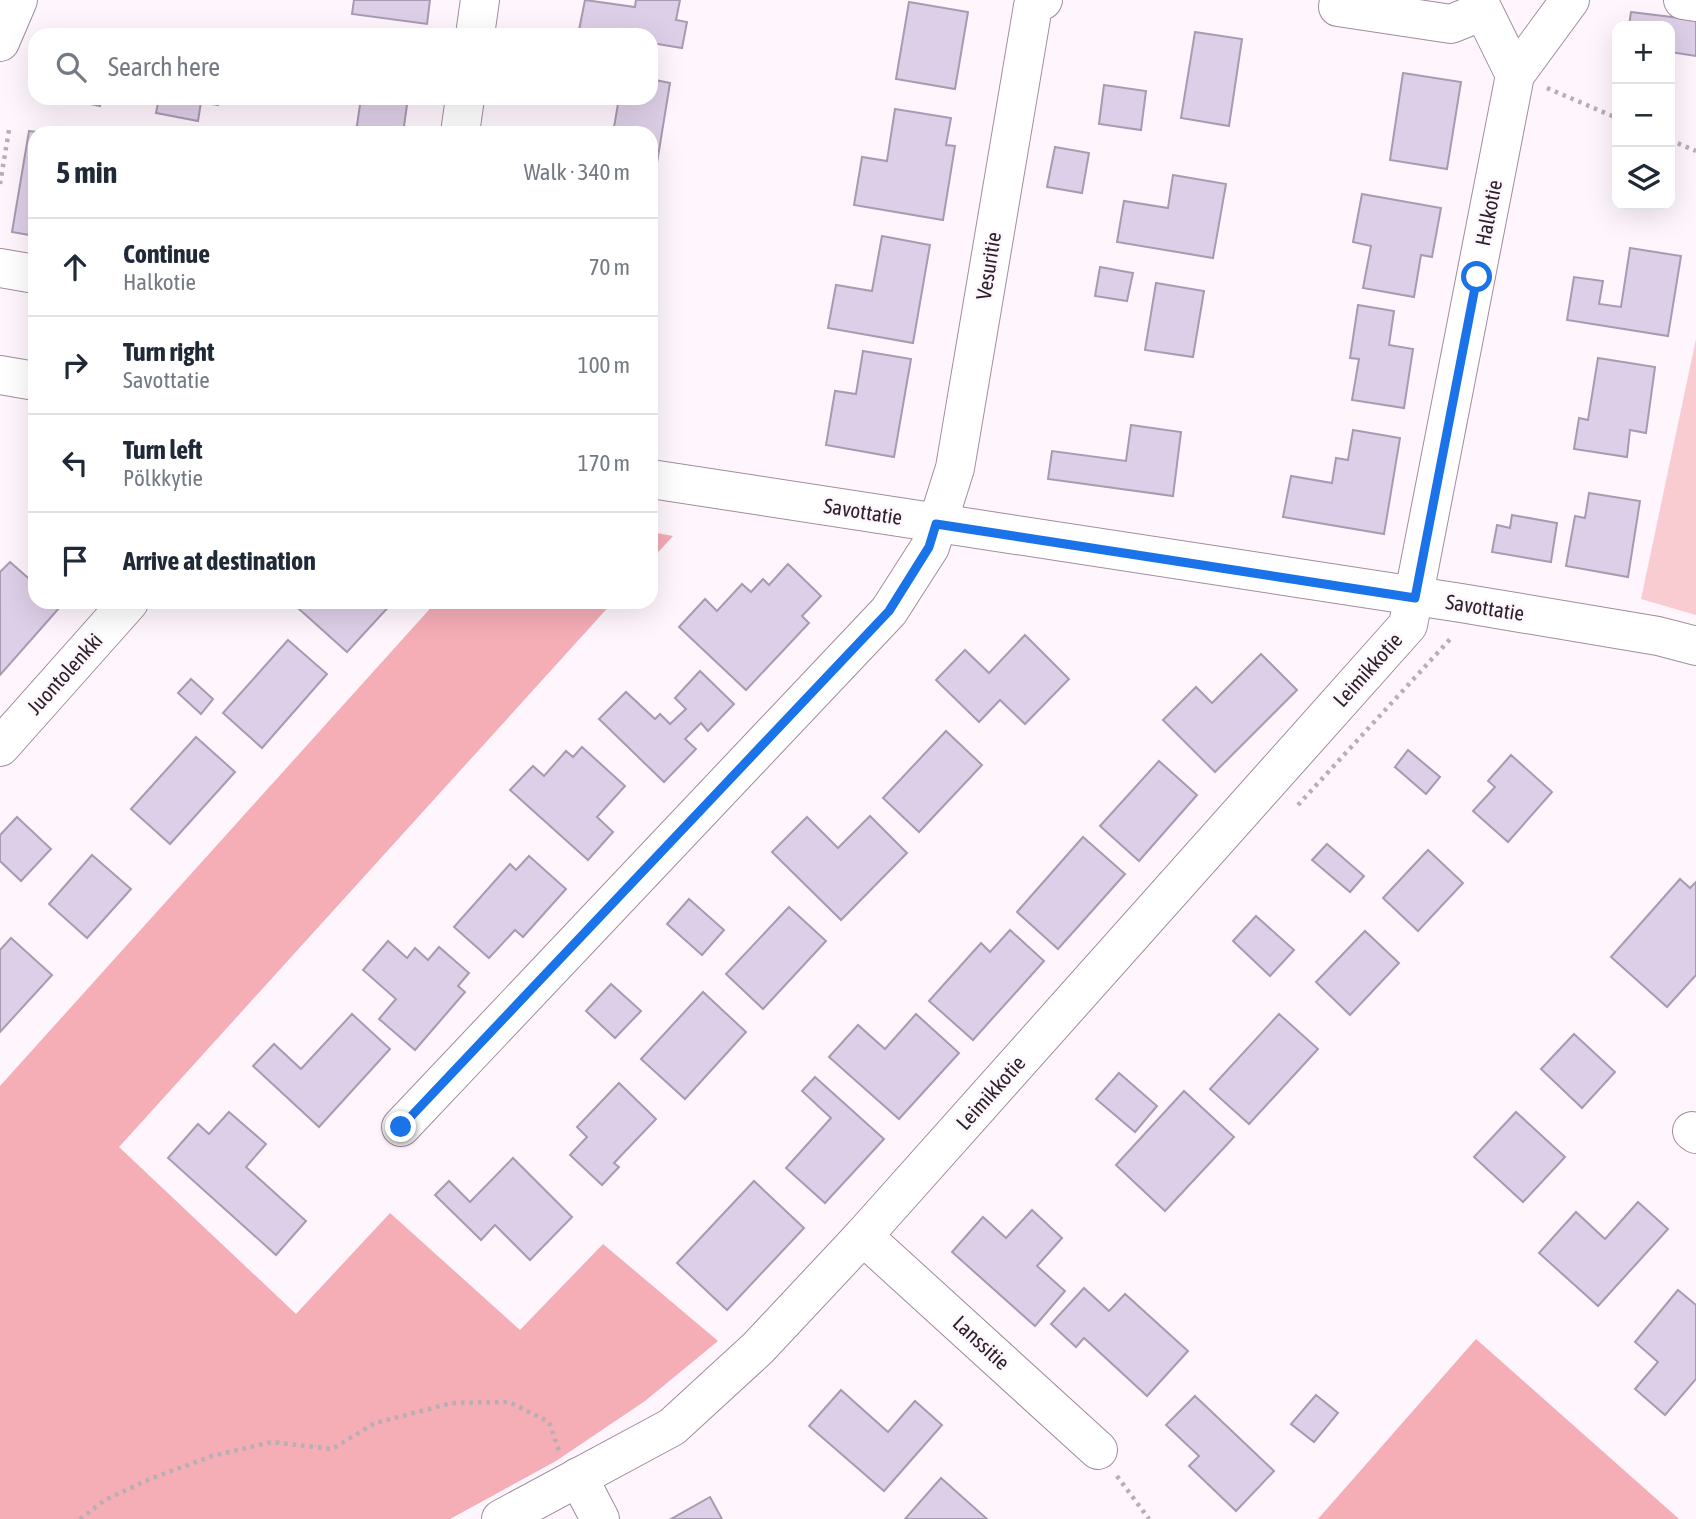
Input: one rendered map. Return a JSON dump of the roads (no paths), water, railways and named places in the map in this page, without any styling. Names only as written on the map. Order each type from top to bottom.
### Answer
[{"type":"street","points":[[0,42],[18,0]]},
{"type":"street","points":[[476,28],[480,0]]},
{"type":"street","points":[[1339,0],[1338,7],[1451,24],[1481,5],[1515,75],[1570,0]]},
{"type":"street","points":[[1683,0],[1696,2]]},
{"type":"street","name":"Vesuritie","points":[[401,1127],[889,611],[929,547],[956,468],[1038,3]]},
{"type":"street","name":"Halkotie","points":[[1415,598],[1515,75]]},
{"type":"street","points":[[461,126],[464,105]]},
{"type":"street","points":[[0,268],[28,273]]},
{"type":"street","points":[[0,375],[28,380]]},
{"type":"street","name":"Savottatie","points":[[658,481],[1618,629],[1696,646]]},
{"type":"street","name":"Leimikkotie","points":[[501,1519],[672,1427],[758,1348],[863,1236],[1408,625],[1415,598]]},
{"type":"street","name":"Juontolenkki","points":[[0,747],[123,609]]},
{"type":"street","name":"Lanssitie","points":[[863,1236],[1097,1450]]},
{"type":"street","points":[[574,1479],[600,1519]]}]
